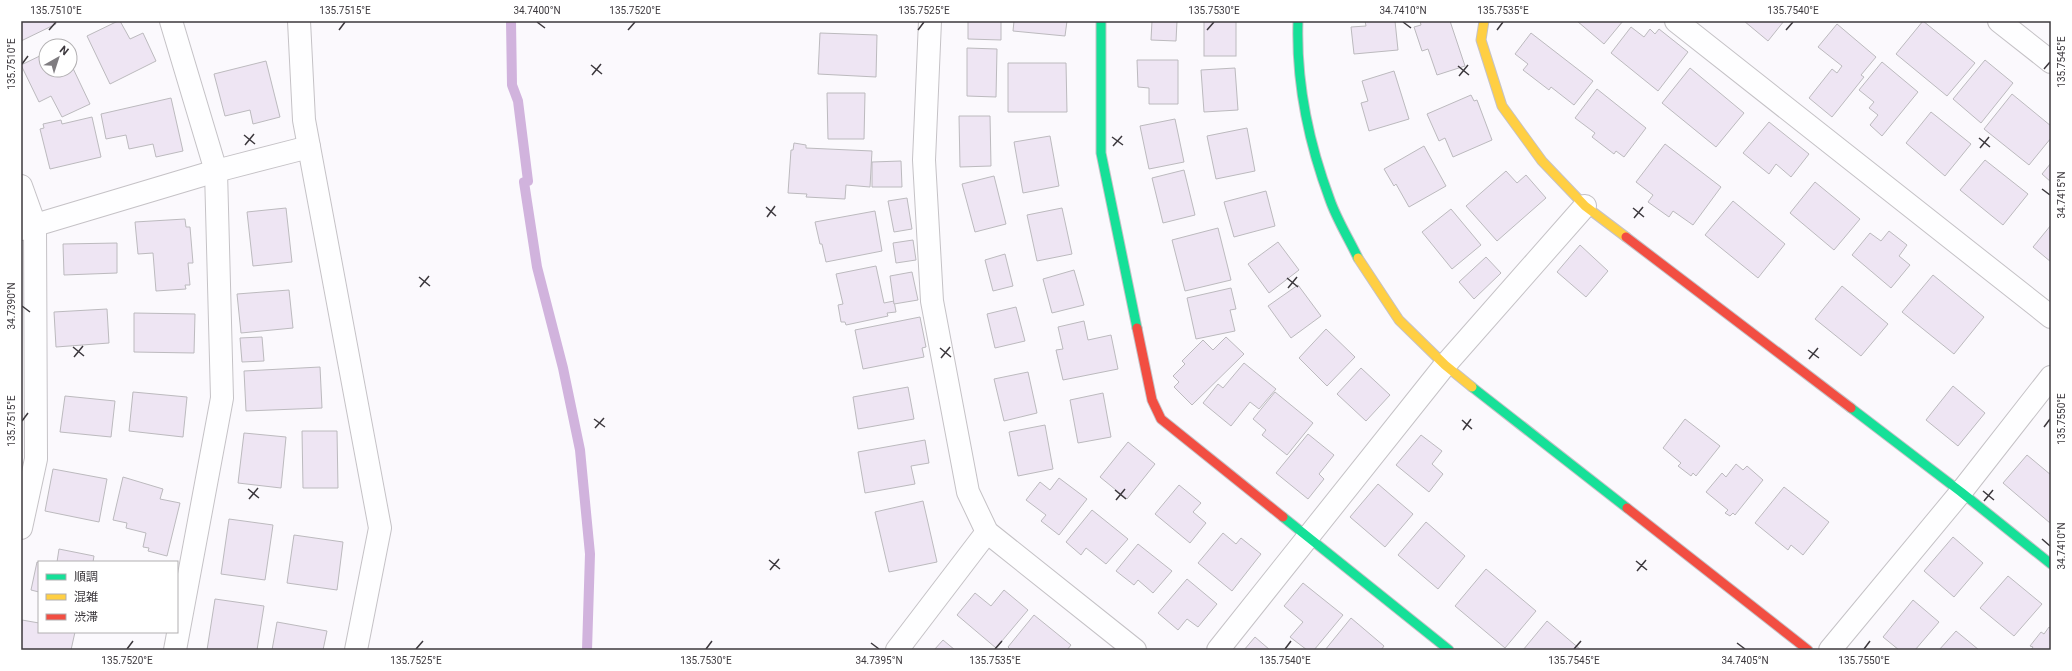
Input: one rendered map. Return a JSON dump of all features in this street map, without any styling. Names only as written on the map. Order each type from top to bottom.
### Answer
[{"type":"street","points":[[171,21],[216,171],[222,398],[175,650]]},
{"type":"street","points":[[299,21],[304,120],[380,528],[356,650]]},
{"type":"street","points":[[930,21],[924,160],[932,301],[968,492],[987,532],[1136,650]]},
{"type":"street","points":[[1101,21],[1101,153],[1152,400],[1161,419],[1449,650]]},
{"type":"street","points":[[1298,21],[1297,48],[1306,120],[1330,201],[1358,257],[1399,320],[1444,365],[1808,650]]},
{"type":"street","points":[[1484,21],[1481,40],[1502,106],[1542,161],[1585,206],[1961,492],[2051,564]]},
{"type":"street","points":[[1676,21],[2051,317]]},
{"type":"street","points":[[1999,21],[2051,62]]},
{"type":"street","points":[[28,227],[216,171],[309,147]]},
{"type":"street","points":[[21,186],[28,227],[36,459],[21,528]]},
{"type":"street","points":[[1218,650],[1444,365],[1585,206]]},
{"type":"street","points":[[1830,650],[1961,492],[2051,377]]},
{"type":"street","points":[[897,650],[987,532]]},
{"type":"building","points":[[21,21],[55,21],[56,24],[21,41]]},
{"type":"building","points":[[120,21],[130,39],[143,33],[156,61],[110,84],[87,36]]},
{"type":"building","points":[[968,21],[1001,21],[1001,40],[968,39]]},
{"type":"building","points":[[1014,21],[1067,21],[1065,36],[1013,31]]},
{"type":"building","points":[[1152,21],[1177,21],[1176,41],[1151,40]]},
{"type":"building","points":[[1204,21],[1236,21],[1236,56],[1204,56]]},
{"type":"building","points":[[1365,21],[1395,21],[1398,50],[1354,54],[1351,27],[1366,26]]},
{"type":"building","points":[[1420,21],[1450,21],[1465,66],[1437,75],[1428,49],[1422,51],[1414,27],[1421,25]]},
{"type":"building","points":[[1577,21],[1623,21],[1604,44]]},
{"type":"building","points":[[1744,21],[1784,21],[1768,41]]},
{"type":"building","points":[[1923,21],[1975,63],[1947,96],[1896,54]]},
{"type":"building","points":[[1837,24],[1876,57],[1861,75],[1864,77],[1832,117],[1809,98],[1832,69],[1837,73],[1842,66],[1818,47]]},
{"type":"building","points":[[1631,27],[1644,37],[1650,29],[1655,34],[1659,29],[1688,52],[1658,91],[1611,53]]},
{"type":"building","points":[[820,33],[877,35],[876,77],[818,74]]},
{"type":"building","points":[[1531,33],[1593,81],[1574,105],[1551,87],[1549,90],[1523,70],[1528,64],[1515,54]]},
{"type":"building","points":[[967,48],[997,49],[996,97],[967,96]]},
{"type":"building","points":[[38,57],[38,78],[78,78],[90,104],[62,117],[51,96],[39,102],[21,65]]},
{"type":"building","points":[[1137,60],[1178,60],[1178,104],[1149,104],[1149,88],[1138,87]]},
{"type":"building","points":[[1985,60],[2013,83],[1981,123],[1953,99]]},
{"type":"building","points":[[266,61],[280,117],[253,124],[250,110],[225,116],[214,74]]},
{"type":"building","points":[[1882,62],[1918,92],[1882,136],[1870,125],[1878,115],[1869,108],[1874,102],[1859,90]]},
{"type":"building","points":[[1008,63],[1066,63],[1067,112],[1008,112]]},
{"type":"building","points":[[1235,68],[1238,110],[1204,112],[1201,70]]},
{"type":"building","points":[[1690,68],[1744,113],[1716,147],[1662,103]]},
{"type":"building","points":[[1394,71],[1409,119],[1369,131],[1361,103],[1368,101],[1362,81]]},
{"type":"building","points":[[1597,89],[1646,128],[1624,157],[1616,151],[1614,154],[1592,137],[1595,133],[1575,118]]},
{"type":"building","points":[[827,93],[865,93],[864,139],[828,139]]},
{"type":"building","points":[[2012,94],[2051,126],[2051,138],[2029,165],[1984,129]]},
{"type":"building","points":[[1471,95],[1474,101],[1477,100],[1492,140],[1453,157],[1445,138],[1439,141],[1427,114]]},
{"type":"building","points":[[171,98],[183,151],[156,157],[153,144],[129,149],[126,135],[106,139],[101,114]]},
{"type":"building","points":[[1931,112],[1971,144],[1945,176],[1906,143]]},
{"type":"building","points":[[959,116],[990,116],[991,166],[960,167]]},
{"type":"building","points":[[92,117],[101,157],[50,169],[40,129],[44,128],[43,124],[61,120],[62,124]]},
{"type":"building","points":[[1175,119],[1184,162],[1149,169],[1140,126]]},
{"type":"building","points":[[1769,122],[1809,154],[1791,177],[1776,164],[1769,174],[1743,153]]},
{"type":"building","points":[[1247,128],[1255,171],[1216,179],[1207,136]]},
{"type":"building","points":[[1050,136],[1059,186],[1023,193],[1014,142]]},
{"type":"building","points":[[794,143],[806,145],[806,148],[872,151],[870,187],[846,185],[845,199],[806,197],[807,194],[788,193],[791,150],[793,150]]},
{"type":"building","points":[[1665,144],[1721,187],[1693,225],[1673,211],[1669,217],[1648,202],[1653,195],[1636,182]]},
{"type":"building","points":[[1424,146],[1446,186],[1409,207],[1396,184],[1394,186],[1384,169]]},
{"type":"building","points":[[1985,160],[2028,194],[2003,225],[1960,190]]},
{"type":"building","points":[[901,161],[902,187],[872,187],[872,162]]},
{"type":"building","points":[[2051,163],[2051,182],[2042,174]]},
{"type":"building","points":[[1184,170],[1195,215],[1163,223],[1152,178]]},
{"type":"building","points":[[1506,171],[1517,183],[1526,175],[1546,198],[1497,241],[1466,206]]},
{"type":"building","points":[[994,176],[1006,224],[975,232],[962,184]]},
{"type":"building","points":[[1815,182],[1860,219],[1834,250],[1790,213]]},
{"type":"building","points":[[1266,191],[1275,226],[1234,237],[1224,202]]},
{"type":"building","points":[[907,198],[912,229],[894,232],[888,201]]},
{"type":"building","points":[[1733,201],[1785,244],[1758,278],[1705,235]]},
{"type":"building","points":[[286,208],[292,262],[253,266],[247,212]]},
{"type":"building","points":[[1062,208],[1072,254],[1037,261],[1027,215]]},
{"type":"building","points":[[1451,209],[1481,245],[1452,269],[1422,232]]},
{"type":"building","points":[[875,211],[882,251],[826,262],[815,222]]},
{"type":"building","points":[[185,219],[186,227],[190,227],[193,263],[188,263],[190,285],[185,285],[186,289],[156,291],[153,253],[138,254],[135,222]]},
{"type":"building","points":[[2051,225],[2051,262],[2033,247]]},
{"type":"building","points":[[1218,228],[1231,280],[1185,291],[1172,240]]},
{"type":"building","points":[[1889,231],[1907,245],[1899,256],[1910,265],[1891,288],[1852,255],[1870,233],[1881,241]]},
{"type":"building","points":[[913,240],[916,260],[896,263],[893,243]]},
{"type":"building","points":[[1278,242],[1299,270],[1269,293],[1248,264]]},
{"type":"building","points":[[117,243],[117,273],[64,275],[63,244]]},
{"type":"building","points":[[1580,245],[1608,271],[1586,297],[1557,272]]},
{"type":"building","points":[[1005,254],[1013,286],[993,291],[985,260]]},
{"type":"building","points":[[1486,257],[1501,273],[1474,299],[1459,282]]},
{"type":"building","points":[[876,266],[884,303],[894,301],[896,312],[887,313],[888,316],[846,325],[845,322],[841,322],[838,305],[843,304],[836,274]]},
{"type":"building","points":[[1074,270],[1084,305],[1052,313],[1043,279]]},
{"type":"building","points":[[912,272],[918,300],[894,304],[890,276]]},
{"type":"building","points":[[1933,275],[1984,317],[1954,354],[1902,312]]},
{"type":"building","points":[[1298,285],[1321,316],[1291,338],[1268,306]]},
{"type":"building","points":[[1842,286],[1888,324],[1861,356],[1815,319]]},
{"type":"building","points":[[1231,288],[1236,309],[1230,310],[1235,331],[1196,339],[1187,298]]},
{"type":"building","points":[[289,290],[293,328],[241,333],[237,294]]},
{"type":"building","points":[[1016,307],[1025,341],[995,348],[987,314]]},
{"type":"building","points":[[107,309],[109,343],[56,347],[54,312]]},
{"type":"building","points":[[134,313],[195,314],[194,353],[134,352]]},
{"type":"building","points":[[920,317],[926,347],[922,348],[924,357],[863,369],[855,330]]},
{"type":"building","points":[[1084,321],[1088,340],[1111,335],[1118,369],[1063,380],[1056,350],[1063,349],[1058,327]]},
{"type":"building","points":[[1326,329],[1355,357],[1327,386],[1299,358]]},
{"type":"building","points":[[262,337],[264,361],[242,362],[240,338]]},
{"type":"building","points":[[1226,337],[1244,354],[1192,405],[1174,387],[1179,382],[1173,376],[1185,364],[1182,361],[1203,340],[1213,350]]},
{"type":"building","points":[[1244,363],[1276,389],[1259,409],[1250,402],[1231,426],[1203,403],[1218,384],[1223,388]]},
{"type":"building","points":[[320,367],[322,408],[246,411],[244,371]]},
{"type":"building","points":[[1361,368],[1390,395],[1366,421],[1337,394]]},
{"type":"building","points":[[1028,372],[1037,413],[1004,421],[994,379]]},
{"type":"building","points":[[1953,386],[1985,413],[1958,446],[1926,420]]},
{"type":"building","points":[[908,387],[914,419],[858,429],[853,397]]},
{"type":"building","points":[[133,392],[187,397],[183,437],[129,431]]},
{"type":"building","points":[[1275,392],[1313,423],[1287,455],[1262,435],[1266,430],[1253,419]]},
{"type":"building","points":[[1103,393],[1111,437],[1078,443],[1070,400]]},
{"type":"building","points":[[65,396],[115,401],[111,437],[60,432]]},
{"type":"building","points":[[1685,419],[1720,446],[1696,476],[1693,473],[1691,476],[1678,466],[1681,463],[1663,448]]},
{"type":"building","points":[[1045,425],[1053,469],[1018,476],[1009,432]]},
{"type":"building","points":[[302,431],[337,431],[338,488],[303,488]]},
{"type":"building","points":[[244,433],[286,437],[281,488],[238,483]]},
{"type":"building","points":[[1308,434],[1334,455],[1319,474],[1324,479],[1308,499],[1276,473]]},
{"type":"building","points":[[1421,435],[1442,451],[1432,464],[1443,474],[1429,492],[1396,465]]},
{"type":"building","points":[[925,440],[929,463],[911,466],[915,484],[865,493],[858,452]]},
{"type":"building","points":[[1128,442],[1155,464],[1127,499],[1100,477]]},
{"type":"building","points":[[2027,455],[2051,475],[2050,523],[2003,483]]},
{"type":"building","points":[[1736,464],[1743,470],[1747,466],[1763,480],[1735,515],[1733,513],[1730,516],[1725,513],[1728,510],[1706,492],[1722,473],[1726,477]]},
{"type":"building","points":[[53,469],[107,479],[99,522],[45,511]]},
{"type":"building","points":[[123,477],[163,489],[160,499],[180,503],[167,556],[148,551],[149,548],[143,547],[146,533],[126,528],[127,523],[113,520]]},
{"type":"building","points":[[1059,478],[1087,499],[1059,535],[1041,521],[1046,515],[1026,500],[1040,482],[1050,490]]},
{"type":"building","points":[[1378,484],[1413,514],[1385,547],[1350,517]]},
{"type":"building","points":[[1179,485],[1201,503],[1193,512],[1206,523],[1190,543],[1155,514]]},
{"type":"building","points":[[1784,487],[1829,522],[1803,555],[1791,545],[1788,550],[1755,523]]},
{"type":"building","points":[[923,501],[937,562],[889,572],[875,512]]},
{"type":"building","points":[[1092,510],[1128,539],[1106,564],[1086,548],[1081,555],[1066,542]]},
{"type":"building","points":[[229,519],[273,525],[265,580],[221,574]]},
{"type":"building","points":[[1426,522],[1465,556],[1438,589],[1398,555]]},
{"type":"building","points":[[1223,533],[1236,544],[1241,538],[1261,554],[1232,591],[1198,563]]},
{"type":"building","points":[[294,535],[343,542],[337,590],[287,583]]},
{"type":"building","points":[[1953,537],[1983,563],[1954,597],[1924,571]]},
{"type":"building","points":[[1138,544],[1172,571],[1153,593],[1138,580],[1134,585],[1116,571]]},
{"type":"building","points":[[59,549],[94,556],[93,561],[57,561]]},
{"type":"building","points":[[37,562],[38,592],[31,590]]},
{"type":"building","points":[[1486,569],[1536,611],[1505,648],[1455,606]]},
{"type":"building","points":[[2008,576],[2042,604],[2014,636],[1980,608]]},
{"type":"building","points":[[1187,579],[1217,604],[1198,627],[1187,619],[1178,630],[1158,613]]},
{"type":"building","points":[[1303,583],[1343,615],[1314,650],[1307,650],[1290,637],[1303,622],[1284,606]]},
{"type":"building","points":[[1004,590],[1028,610],[996,648],[957,615],[975,593],[991,606]]},
{"type":"building","points":[[215,599],[264,606],[257,650],[207,650]]},
{"type":"building","points":[[1913,600],[1939,622],[1915,650],[1899,650],[1883,637]]},
{"type":"building","points":[[1034,615],[1071,645],[1067,650],[1011,650],[1008,647]]},
{"type":"building","points":[[1351,618],[1384,646],[1381,650],[1325,650]]},
{"type":"building","points":[[22,620],[38,623],[38,633],[75,633],[71,650],[21,650]]},
{"type":"building","points":[[1547,621],[1581,650],[1523,650]]},
{"type":"building","points":[[277,622],[327,631],[323,650],[272,650]]},
{"type":"building","points":[[2049,627],[2051,628],[2051,650],[2031,650],[2033,647],[2030,646],[2041,632],[2044,634]]},
{"type":"building","points":[[1956,631],[1979,650],[1939,650]]},
{"type":"building","points":[[1255,637],[1270,650],[1244,650]]},
{"type":"building","points":[[943,640],[955,650],[934,650]]},
{"type":"waterway","points":[[511,21],[512,85],[518,101],[528,181],[524,182],[537,267],[563,368],[580,450],[590,554],[587,650]]},
{"type":"traffic: fast","points":[[1101,21],[1101,153],[1137,328]]},
{"type":"traffic: fast","points":[[1298,21],[1299,66],[1305,112],[1310,135],[1333,207],[1358,258]]},
{"type":"traffic: fast","points":[[1472,387],[1627,508]]},
{"type":"traffic: fast","points":[[1851,408],[1961,492],[2051,564]]},
{"type":"traffic: fast","points":[[1283,517],[1449,650]]},
{"type":"traffic: slow","points":[[1484,21],[1481,40],[1502,106],[1542,161],[1585,206],[1626,237]]},
{"type":"traffic: slow","points":[[1358,258],[1399,320],[1445,365],[1472,387]]},
{"type":"traffic: jam","points":[[1626,237],[1851,408]]},
{"type":"traffic: jam","points":[[1137,328],[1152,400],[1161,419],[1283,517]]},
{"type":"traffic: jam","points":[[1627,508],[1808,650]]}]
